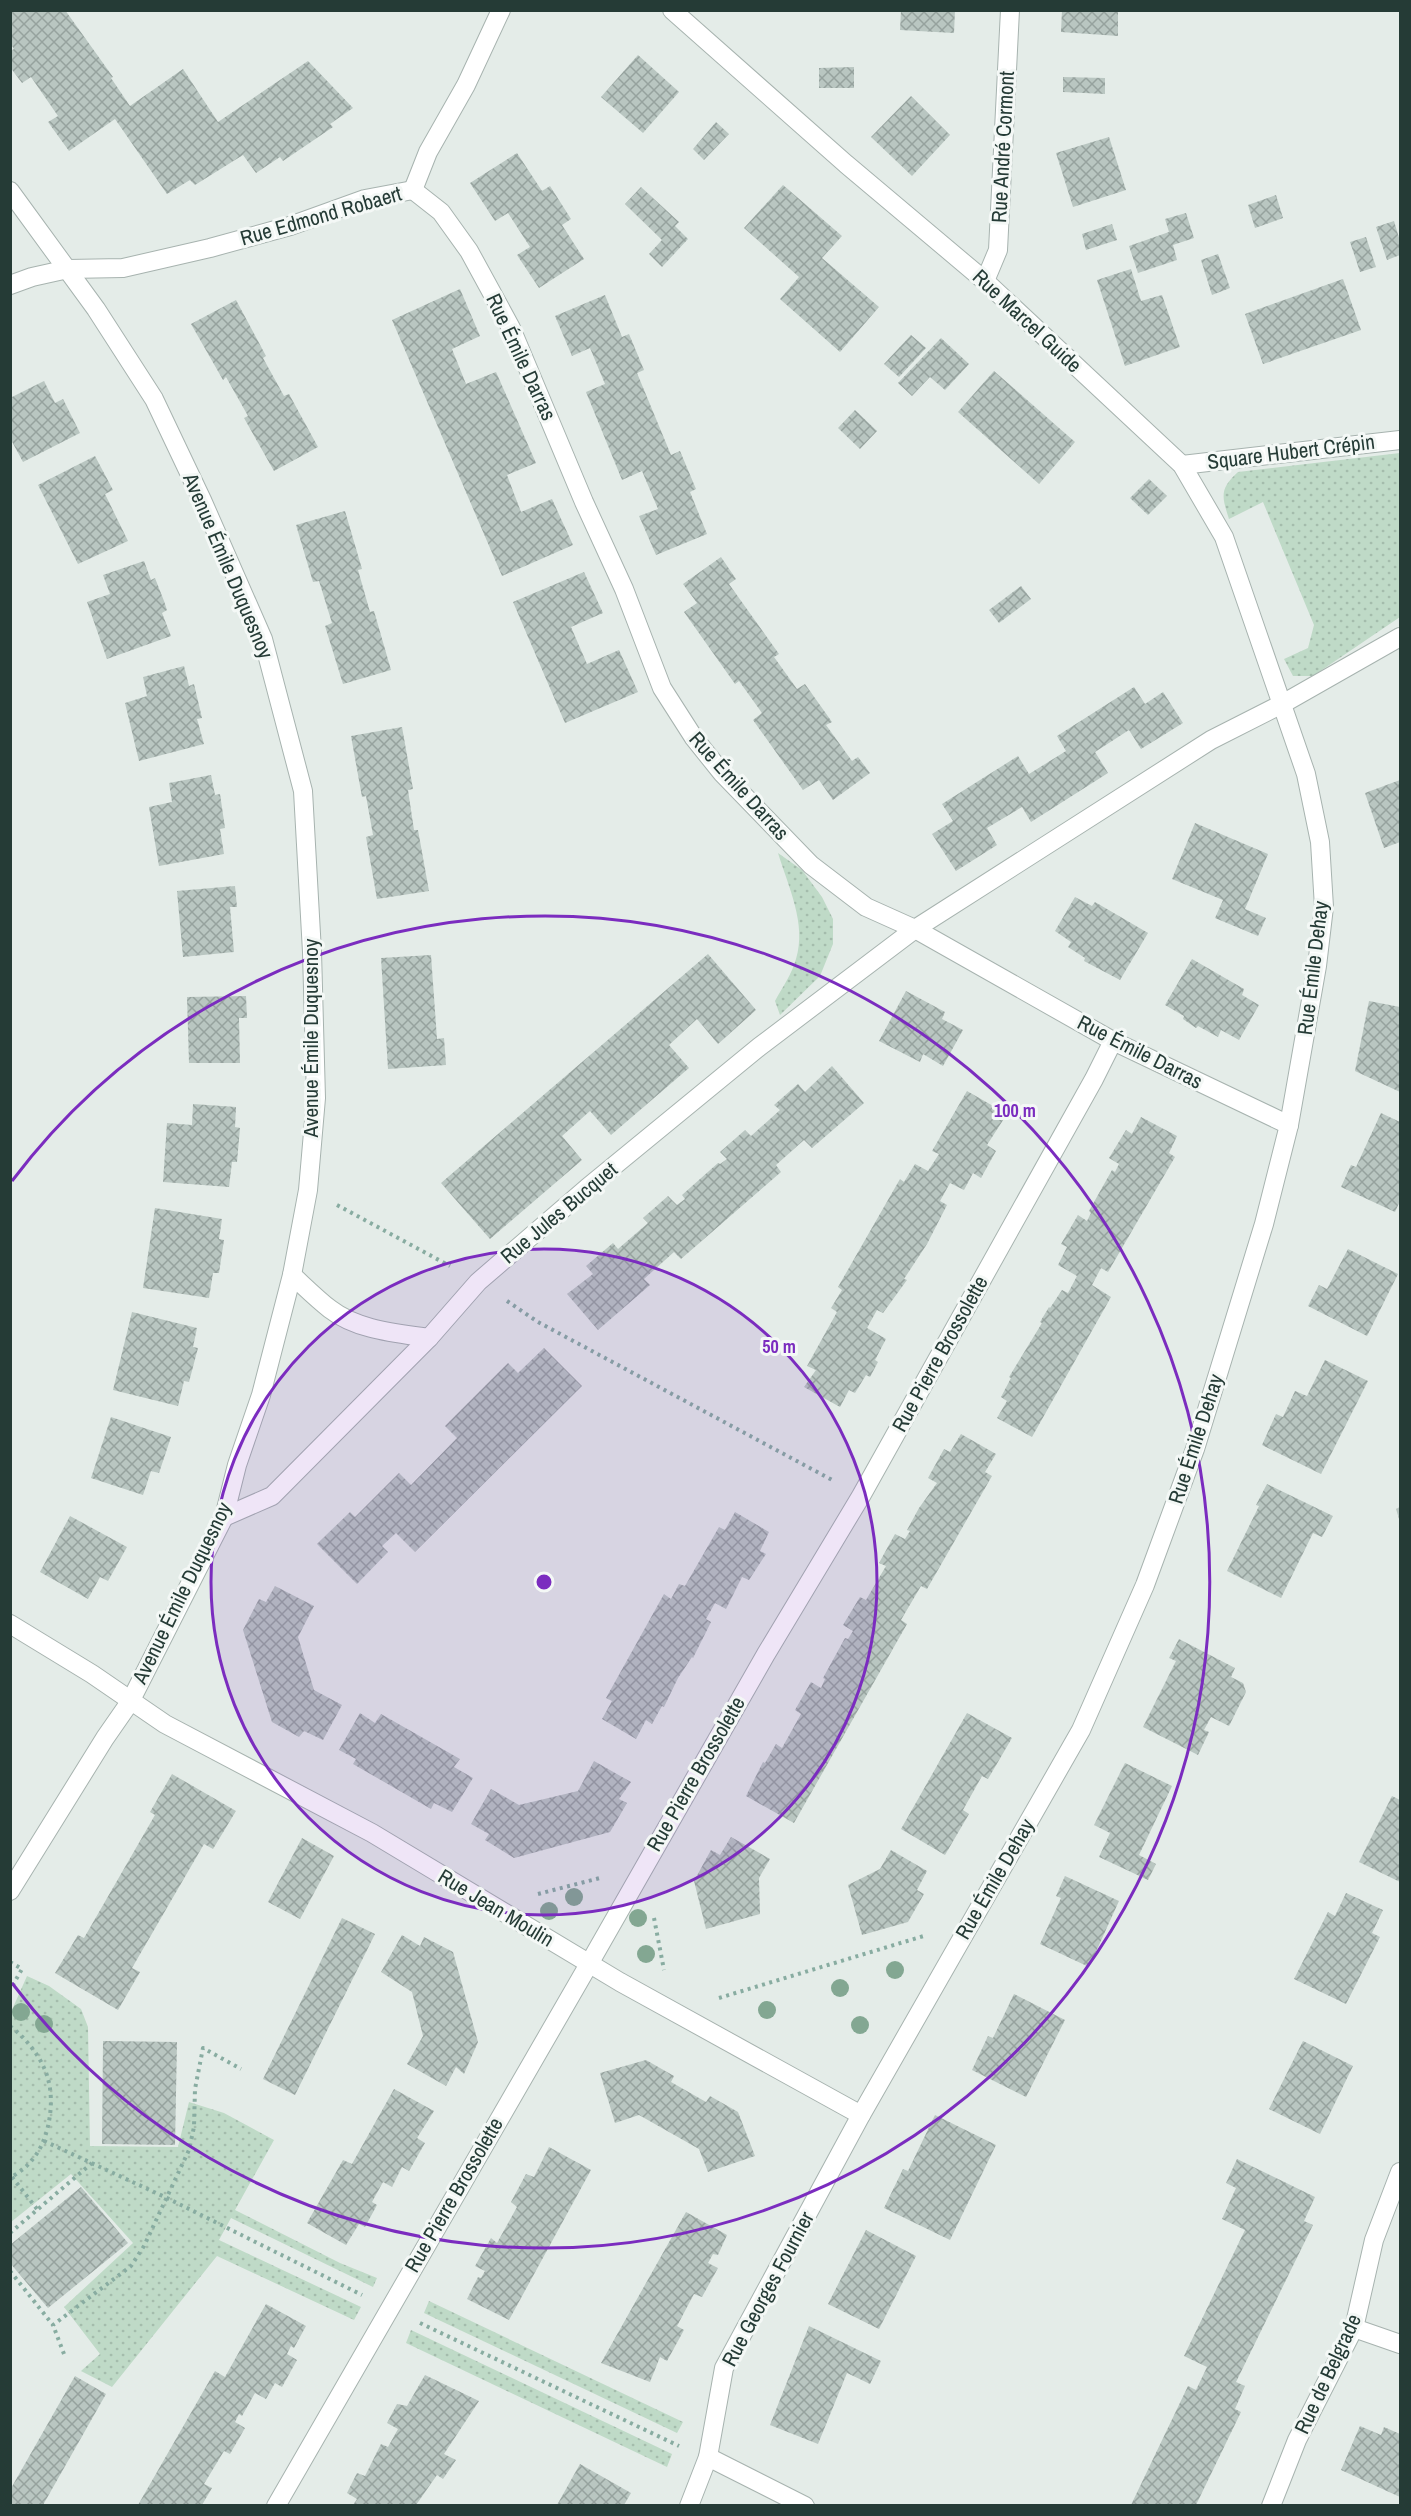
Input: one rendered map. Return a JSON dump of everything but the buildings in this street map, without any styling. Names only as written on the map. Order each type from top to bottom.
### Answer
[{"type":"street","name":"Rue Edmond Robaert","points":[[10,285],[32,277],[68,269],[123,268],[290,226],[365,199],[413,190],[428,152],[466,85],[501,10]]},
{"type":"street","name":"Rue Marcel Guide","points":[[672,10],[846,164],[985,281],[1182,465],[1224,537],[1284,703]]},
{"type":"street","name":"Rue André Cormont","points":[[985,281],[998,250],[1010,10]]},
{"type":"street","name":"Rue Émile Darras","points":[[413,190],[441,212],[464,243],[511,328],[584,502],[624,589],[662,688],[694,738],[722,773],[811,865],[866,907],[915,929],[1113,1041],[1289,1125]]},
{"type":"street","name":"Avenue Émile Duquesnoy","points":[[10,191],[68,269],[154,399],[202,500],[263,639],[303,791],[312,952],[315,1098],[308,1190],[292,1275],[261,1395],[237,1465],[224,1517],[130,1702],[105,1738],[10,1891]]},
{"type":"street","name":"Square Hubert Crépin","points":[[1182,465],[1401,440]]},
{"type":"street","points":[[1284,703],[1401,637]]},
{"type":"street","name":"Rue Jules Bucquet","points":[[224,1517],[272,1496],[429,1338],[478,1282],[587,1188],[759,1047],[915,929],[1211,740],[1284,703]]},
{"type":"street","name":"Rue Émile Dehay","points":[[861,2115],[1081,1730],[1145,1585],[1195,1449],[1264,1224],[1289,1125],[1317,966],[1324,907],[1320,842],[1306,774],[1284,703]]},
{"type":"street","name":"Rue Pierre Brossolette","points":[[276,2505],[633,1884],[861,1496],[1113,1041]]},
{"type":"street","points":[[292,1275],[332,1311],[359,1324],[391,1333],[429,1338]]},
{"type":"street","name":"Rue Jean Moulin","points":[[10,1624],[92,1674],[165,1724],[372,1833],[589,1964],[861,2115]]},
{"type":"street","name":"Rue Georges Fournier","points":[[689,2505],[708,2457],[724,2368],[861,2115]]},
{"type":"street","name":"Rue de Belgrade","points":[[1271,2505],[1297,2440],[1354,2328],[1374,2240],[1401,2172]]},
{"type":"street","points":[[1354,2328],[1401,2344]]},
{"type":"street","points":[[708,2457],[805,2505]]},
{"type":"path","points":[[308,1190],[385,1229],[478,1282],[538,1322],[861,1496]]},
{"type":"path","points":[[496,1907],[515,1899],[618,1874],[651,1898],[667,1986],[675,2011],[930,1934],[960,1940]]},
{"type":"path","points":[[10,1962],[22,1969],[10,1990]]},
{"type":"path","points":[[10,2026],[22,2035],[39,2059],[48,2078],[51,2108],[44,2141],[33,2160],[11,2177],[38,2210]]},
{"type":"path","points":[[53,2325],[131,2266],[144,2246],[189,2150],[194,2127],[195,2089],[203,2048],[242,2069]]},
{"type":"path","points":[[10,2233],[92,2163]]},
{"type":"path","points":[[10,2271],[53,2325],[64,2354]]},
{"type":"green space","points":[[1400,453],[1400,617],[1313,676],[1293,676],[1284,659],[1308,648],[1314,625],[1263,502],[1229,519],[1224,499],[1225,489],[1238,472]]},
{"type":"green space","points":[[778,853],[802,870],[822,897],[833,919],[833,944],[820,976],[780,1015],[775,1001],[794,965],[799,946],[799,932],[795,905]]},
{"type":"green space","points":[[27,1976],[49,1986],[81,2009],[88,2027],[90,2146],[178,2147],[189,2102],[224,2113],[274,2140],[235,2210],[340,2263],[377,2278],[373,2287],[231,2218],[219,2240],[361,2307],[354,2320],[217,2256],[112,2387],[81,2371],[100,2354],[64,2307],[133,2243],[71,2174],[11,2222],[11,2012]]},
{"type":"green space","points":[[429,2301],[683,2422],[677,2433],[424,2313]]},
{"type":"green space","points":[[411,2330],[672,2454],[667,2467],[406,2343]]}]
